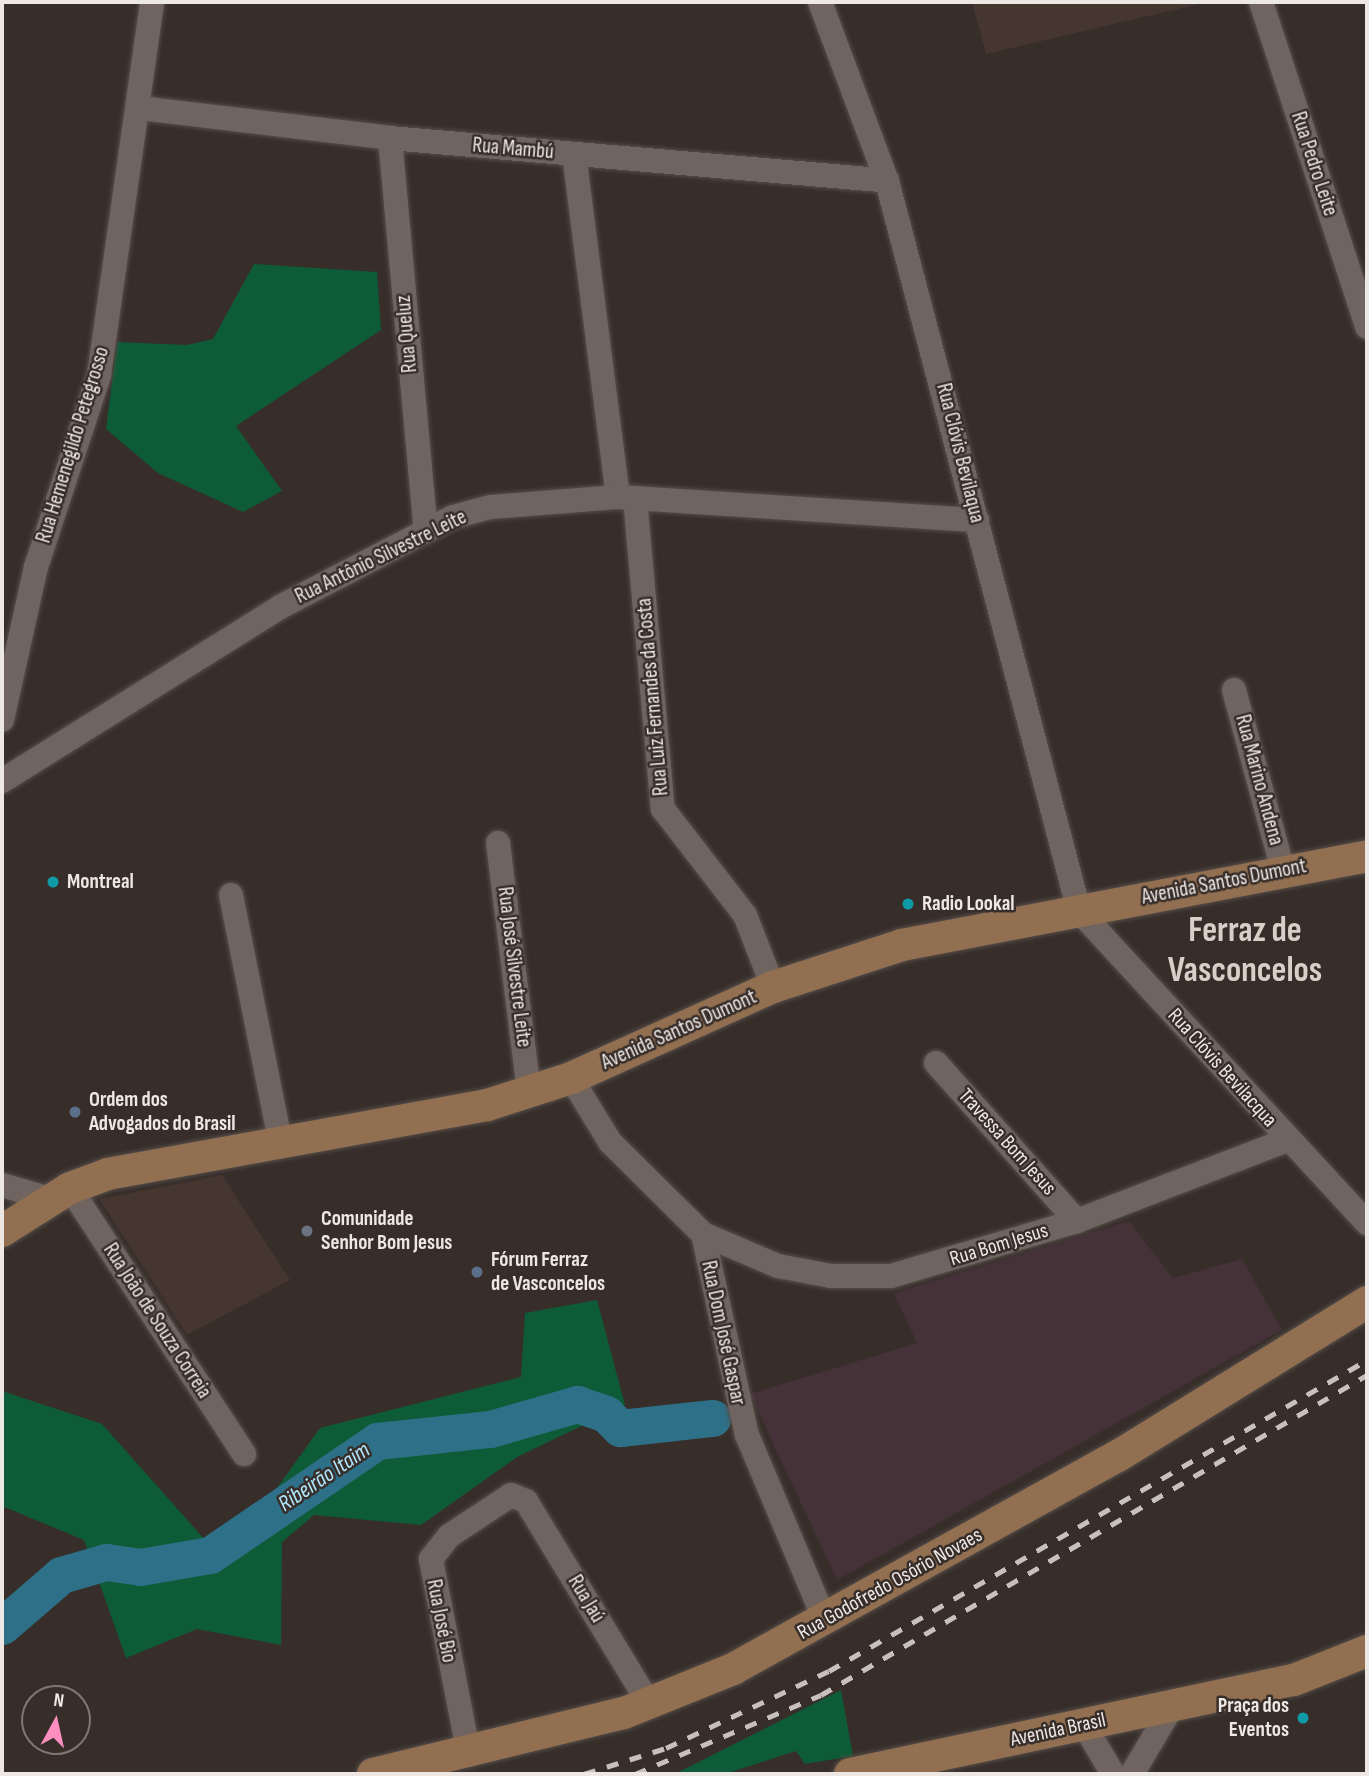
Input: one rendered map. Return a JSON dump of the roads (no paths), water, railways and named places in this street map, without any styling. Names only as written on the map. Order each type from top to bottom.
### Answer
[{"type":"main road","name":"Avenida Santos Dumont","points":[[2,1231],[60,1194],[108,1174],[281,1145],[487,1105],[571,1078],[773,987],[902,945],[1367,856]]},
{"type":"main road","name":"Rua Godofredo Osório Novaes","points":[[373,1774],[469,1755],[649,1703],[733,1669],[825,1621],[1118,1456],[1367,1302]]},
{"type":"main road","name":"Avenida Brasil","points":[[1265,1684],[1307,1656],[1367,1632]]},
{"type":"main road","name":"Avenida Brasil","points":[[850,1774],[1294,1680],[1367,1651]]},
{"type":"street","name":"Rua Hemenegildo Petegrosso","points":[[2,720],[36,567],[99,374],[140,108],[152,2]]},
{"type":"street","name":"Rua Clóvis Bevilaqua","points":[[820,2],[887,181],[1079,911]]},
{"type":"street","name":"Rua Pedro Leite","points":[[1261,2],[1367,327]]},
{"type":"street","name":"Rua Mambú","points":[[140,108],[390,138],[887,181]]},
{"type":"street","name":"Rua Queluz","points":[[390,138],[426,531]]},
{"type":"street","name":"Rua Luiz Fernandes da Costa","points":[[574,154],[626,498],[663,809],[738,904],[773,987]]},
{"type":"street","name":"Rua Antônio Silvestre Leite","points":[[2,781],[279,607],[426,531],[491,507],[626,498],[977,520]]},
{"type":"street","name":"Rua Marino Andena","points":[[1234,690],[1283,870]]},
{"type":"street","name":"Rua José Silvestre Leite","points":[[498,843],[529,1091]]},
{"type":"street","points":[[231,895],[281,1145]]},
{"type":"street","name":"Rua Clóvis Bevilacqua","points":[[1079,911],[1287,1140],[1367,1223]]},
{"type":"street","name":"Travessa Bom Jesus","points":[[936,1063],[1077,1221]]},
{"type":"street","name":"Rua Dom José Gaspar","points":[[571,1078],[610,1142],[703,1234],[747,1435],[825,1621]]},
{"type":"street","name":"Rua Bom Jesus","points":[[703,1234],[778,1266],[831,1276],[891,1276],[1077,1221],[1287,1140]]},
{"type":"street","points":[[2,1185],[60,1194]]},
{"type":"street","name":"Rua João de Souza Correia","points":[[60,1194],[244,1454]]},
{"type":"street","name":"Rua Jaú","points":[[522,1496],[649,1703]]},
{"type":"street","name":"Rua José Bio","points":[[469,1755],[431,1559],[449,1536],[503,1498],[522,1496]]},
{"type":"street","points":[[1132,1774],[1173,1705]]},
{"type":"street","points":[[1084,1725],[1113,1774]]},
{"type":"waterway","name":"Ribeirão Itaim","points":[[2,1626],[61,1575],[106,1562],[140,1567],[210,1555],[377,1441],[490,1429],[577,1404],[606,1414],[620,1428],[712,1418]]},
{"type":"railway","points":[[584,1774],[666,1748],[829,1671],[1367,1360]]},
{"type":"railway","points":[[635,1774],[821,1695],[1367,1375]]},
{"type":"place","name":"Montreal","points":[[53,882]]},
{"type":"place","name":"Radio Lookal","points":[[908,904]]},
{"type":"place","name":"Ordem dos Advogados do Brasil","points":[[75,1112]]},
{"type":"place","name":"Comunidade Senhor Bom Jesus","points":[[307,1231]]},
{"type":"place","name":"Fórum Ferraz de Vasconcelos","points":[[477,1272]]},
{"type":"place","name":"Praça dos Eventos","points":[[1303,1718]]},
{"type":"district","name":"Ferraz de Vasconcelos","points":[[1245,951]]}]
